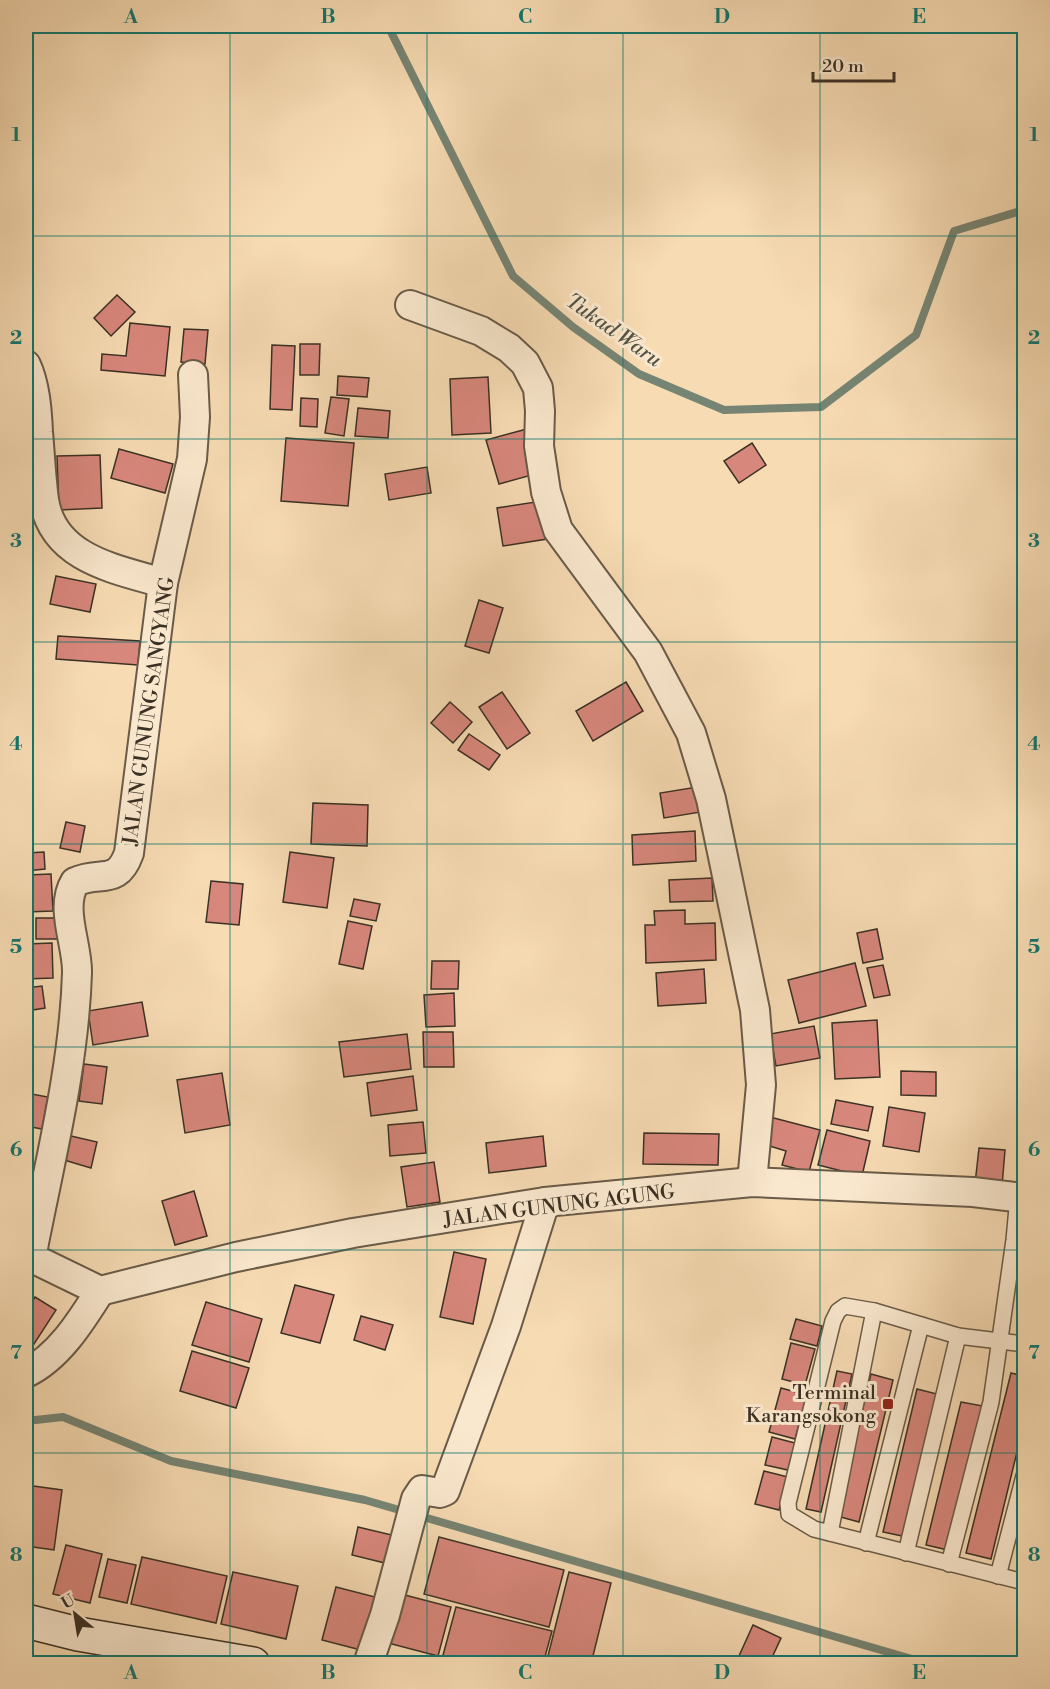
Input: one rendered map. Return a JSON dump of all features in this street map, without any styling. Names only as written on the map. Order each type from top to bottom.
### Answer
[{"type":"main road","points":[[26,1621],[78,1634],[253,1664]]},
{"type":"street","points":[[410,305],[480,331],[509,348],[525,363],[538,388],[539,446],[546,492],[558,530],[648,652],[691,733],[714,810],[755,1010],[761,1085],[752,1182]]},
{"type":"street","points":[[26,365],[36,408],[44,502],[53,528],[63,542],[100,564],[163,584]]},
{"type":"street","name":"JALAN GUNUNG SANGYANG","points":[[28,1256],[69,1065],[77,970],[70,926],[70,895],[75,882],[111,876],[119,872],[129,853],[163,584],[192,459],[195,417],[193,375]]},
{"type":"street","name":"JALAN GUNUNG AGUNG","points":[[100,1291],[236,1257],[353,1233],[545,1202],[752,1182],[973,1192],[1021,1198]]},
{"type":"street","points":[[368,1664],[385,1615],[404,1536],[416,1499],[420,1490],[440,1493],[445,1491],[506,1326],[545,1202]]},
{"type":"street","points":[[26,1373],[48,1359],[82,1319],[100,1291],[28,1256]]},
{"type":"lane","points":[[949,1564],[991,1402],[1021,1198]]},
{"type":"lane","points":[[1024,1344],[1000,1339],[958,1336],[874,1311],[845,1306],[838,1311],[833,1321],[788,1503],[789,1514],[814,1529],[866,1544],[1024,1582]]},
{"type":"lane","points":[[830,1533],[874,1311]]},
{"type":"lane","points":[[866,1544],[921,1325]]},
{"type":"lane","points":[[906,1553],[958,1336]]},
{"type":"lane","points":[[998,1576],[1024,1476]]},
{"type":"building","points":[[117,295],[135,312],[111,336],[94,318]]},
{"type":"building","points":[[130,323],[170,327],[165,376],[101,370],[102,354],[126,356]]},
{"type":"building","points":[[184,329],[208,330],[205,364],[181,362]]},
{"type":"building","points":[[300,344],[320,344],[319,375],[300,375]]},
{"type":"building","points":[[272,345],[295,346],[292,410],[270,409]]},
{"type":"building","points":[[338,376],[369,378],[367,397],[337,395]]},
{"type":"building","points":[[488,377],[491,433],[452,435],[450,379]]},
{"type":"building","points":[[331,397],[349,399],[344,436],[325,433]]},
{"type":"building","points":[[301,398],[318,399],[317,427],[300,426]]},
{"type":"building","points":[[358,408],[390,411],[388,438],[355,436]]},
{"type":"building","points":[[527,429],[539,473],[499,484],[486,440]]},
{"type":"building","points":[[286,438],[354,443],[348,506],[281,501]]},
{"type":"building","points":[[752,443],[766,465],[739,483],[724,461]]},
{"type":"building","points":[[119,449],[173,464],[165,493],[111,478]]},
{"type":"building","points":[[100,455],[102,508],[59,510],[57,456]]},
{"type":"building","points":[[427,467],[431,493],[389,500],[385,474]]},
{"type":"building","points":[[542,501],[547,539],[503,546],[497,508]]},
{"type":"building","points":[[56,576],[96,584],[90,612],[50,604]]},
{"type":"building","points":[[479,600],[503,608],[489,653],[465,646]]},
{"type":"building","points":[[58,636],[140,641],[138,665],[56,659]]},
{"type":"building","points":[[626,682],[643,711],[593,741],[576,711]]},
{"type":"building","points":[[502,692],[530,733],[507,749],[479,707]]},
{"type":"building","points":[[450,702],[472,722],[453,743],[431,723]]},
{"type":"building","points":[[469,734],[500,755],[489,770],[458,750]]},
{"type":"building","points":[[697,787],[701,812],[664,818],[660,793]]},
{"type":"building","points":[[313,803],[368,805],[367,846],[311,844]]},
{"type":"building","points":[[66,822],[85,826],[80,852],[60,848]]},
{"type":"building","points":[[695,831],[696,861],[633,865],[632,835]]},
{"type":"building","points":[[44,852],[45,869],[26,871],[26,853]]},
{"type":"building","points":[[290,852],[334,858],[327,908],[283,902]]},
{"type":"building","points":[[51,874],[53,911],[26,912],[26,875]]},
{"type":"building","points":[[712,878],[713,901],[670,902],[669,880]]},
{"type":"building","points":[[211,881],[243,884],[239,925],[206,922]]},
{"type":"building","points":[[354,899],[380,904],[376,921],[350,916]]},
{"type":"building","points":[[685,910],[685,924],[715,923],[716,960],[646,963],[645,925],[655,925],[654,911]]},
{"type":"building","points":[[36,918],[64,918],[64,939],[36,939]]},
{"type":"building","points":[[348,921],[372,926],[363,969],[339,964]]},
{"type":"building","points":[[877,929],[883,959],[863,963],[857,933]]},
{"type":"building","points":[[52,943],[53,978],[26,979],[26,944]]},
{"type":"building","points":[[432,961],[459,961],[458,989],[431,989]]},
{"type":"building","points":[[855,963],[866,1006],[799,1023],[788,980]]},
{"type":"building","points":[[883,965],[890,995],[874,998],[867,968]]},
{"type":"building","points":[[704,969],[706,1003],[658,1006],[656,973]]},
{"type":"building","points":[[42,986],[45,1008],[26,1011],[26,988]]},
{"type":"building","points":[[454,993],[455,1026],[426,1027],[424,995]]},
{"type":"building","points":[[142,1002],[148,1036],[93,1045],[88,1011]]},
{"type":"building","points":[[877,1020],[880,1077],[835,1079],[832,1023]]},
{"type":"building","points":[[814,1026],[820,1058],[776,1066],[770,1034]]},
{"type":"building","points":[[423,1032],[453,1032],[454,1067],[424,1067]]},
{"type":"building","points":[[407,1034],[411,1069],[344,1077],[339,1042]]},
{"type":"building","points":[[84,1064],[107,1067],[102,1104],[79,1101]]},
{"type":"building","points":[[901,1071],[936,1072],[936,1096],[901,1095]]},
{"type":"building","points":[[222,1073],[230,1125],[185,1133],[177,1080]]},
{"type":"building","points":[[413,1076],[417,1110],[371,1116],[367,1083]]},
{"type":"building","points":[[26,1093],[48,1097],[42,1129],[26,1126]]},
{"type":"building","points":[[836,1100],[873,1107],[868,1131],[831,1124]]},
{"type":"building","points":[[889,1107],[925,1113],[919,1152],[883,1146]]},
{"type":"building","points":[[770,1117],[820,1130],[809,1172],[782,1165],[786,1151],[763,1144]]},
{"type":"building","points":[[423,1122],[426,1153],[390,1156],[388,1125]]},
{"type":"building","points":[[827,1130],[870,1141],[862,1176],[818,1165]]},
{"type":"building","points":[[644,1133],[719,1134],[718,1165],[643,1164]]},
{"type":"building","points":[[71,1136],[97,1142],[91,1168],[64,1160]]},
{"type":"building","points":[[543,1136],[546,1166],[489,1173],[486,1143]]},
{"type":"building","points":[[979,1148],[1005,1150],[1002,1186],[975,1184]]},
{"type":"building","points":[[434,1162],[440,1202],[407,1207],[401,1167]]},
{"type":"building","points":[[194,1191],[207,1236],[175,1245],[162,1201]]},
{"type":"building","points":[[454,1252],[486,1259],[473,1324],[440,1317]]},
{"type":"building","points":[[295,1285],[334,1295],[320,1343],[281,1333]]},
{"type":"building","points":[[35,1297],[56,1310],[34,1344],[26,1339],[26,1312]]},
{"type":"building","points":[[206,1302],[262,1319],[249,1362],[192,1345]]},
{"type":"building","points":[[361,1316],[393,1325],[385,1350],[354,1340]]},
{"type":"building","points":[[796,1319],[822,1326],[817,1346],[790,1339]]},
{"type":"building","points":[[791,1343],[815,1349],[805,1385],[782,1379]]},
{"type":"building","points":[[192,1351],[249,1368],[236,1408],[180,1391]]},
{"type":"building","points":[[837,1371],[852,1374],[821,1512],[806,1509]]},
{"type":"building","points":[[1011,1373],[1024,1376],[1024,1423],[991,1559],[966,1553]]},
{"type":"building","points":[[871,1374],[893,1380],[859,1522],[837,1516]]},
{"type":"building","points":[[781,1388],[807,1395],[795,1439],[769,1432]]},
{"type":"building","points":[[917,1389],[941,1395],[907,1537],[883,1532]]},
{"type":"building","points":[[961,1402],[983,1406],[948,1550],[926,1545]]},
{"type":"building","points":[[772,1437],[795,1443],[788,1470],[765,1465]]},
{"type":"building","points":[[764,1471],[788,1477],[779,1510],[755,1504]]},
{"type":"building","points":[[26,1485],[62,1490],[54,1550],[26,1546]]},
{"type":"building","points":[[358,1527],[396,1536],[389,1564],[352,1555]]},
{"type":"building","points":[[439,1537],[564,1570],[549,1627],[424,1594]]},
{"type":"building","points":[[66,1545],[102,1554],[90,1603],[53,1594]]},
{"type":"building","points":[[142,1557],[227,1576],[216,1623],[131,1604]]},
{"type":"building","points":[[108,1559],[136,1565],[127,1603],[99,1597]]},
{"type":"building","points":[[233,1572],[298,1586],[286,1639],[221,1624]]},
{"type":"building","points":[[569,1572],[611,1583],[591,1664],[546,1664]]},
{"type":"building","points":[[336,1587],[375,1597],[361,1650],[322,1640]]},
{"type":"building","points":[[401,1594],[451,1607],[438,1656],[388,1643]]},
{"type":"building","points":[[456,1607],[552,1631],[543,1664],[460,1664],[442,1659]]},
{"type":"building","points":[[753,1625],[781,1638],[769,1664],[755,1664],[739,1656]]},
{"type":"building","points":[[112,1657],[145,1664],[111,1664]]},
{"type":"waterway","name":"Tukad Waru","points":[[388,26],[513,276],[573,327],[639,374],[724,410],[821,407],[916,335],[954,231],[1024,210]]},
{"type":"waterway","points":[[26,1421],[63,1417],[171,1461],[365,1500],[929,1664]]},
{"type":"place","name":"Terminal Karangsokong","points":[[888,1404]]}]
